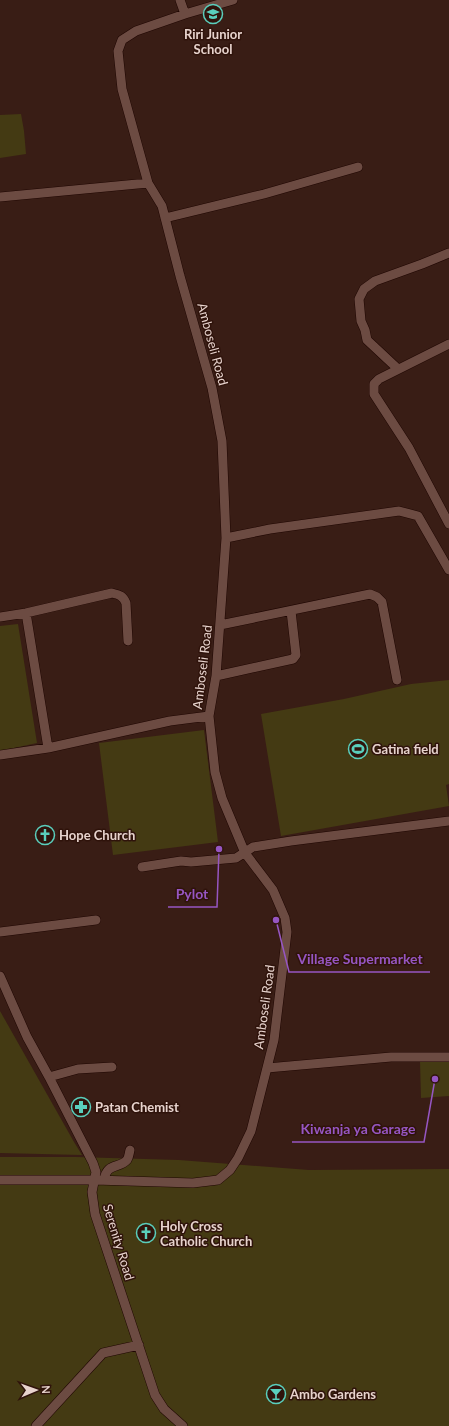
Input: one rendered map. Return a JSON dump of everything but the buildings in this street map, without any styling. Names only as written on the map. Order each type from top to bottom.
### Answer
[{"type":"street","points":[[180,0],[185,14]]},
{"type":"street","name":"Amboseli Road","points":[[0,1180],[99,1180],[193,1183],[218,1180],[230,1170],[238,1158],[251,1131],[274,1040],[278,1017],[287,932],[285,918],[273,890],[245,853],[222,798],[215,772],[209,716],[216,676],[226,538],[222,441],[212,388],[180,276],[166,218],[162,206],[148,183],[122,89],[118,51],[122,40],[136,31],[185,14],[233,0]]},
{"type":"street","points":[[166,218],[264,194],[358,167]]},
{"type":"street","points":[[0,197],[148,183]]},
{"type":"street","points":[[398,370],[367,340],[362,321],[359,299],[364,288],[375,281],[449,253]]},
{"type":"street","points":[[449,344],[379,379],[374,384],[374,394],[409,448],[449,524]]},
{"type":"street","points":[[226,538],[270,529],[399,512],[418,516],[449,570]]},
{"type":"street","points":[[0,617],[26,613],[112,593],[118,594],[124,597],[126,603],[128,642]]},
{"type":"street","points":[[220,625],[370,594],[377,597],[382,602],[397,680]]},
{"type":"street","points":[[216,676],[293,659],[296,656],[292,611]]},
{"type":"street","points":[[26,613],[48,748]]},
{"type":"street","points":[[0,755],[48,748],[170,721],[209,716]]},
{"type":"street","points":[[142,867],[181,861],[191,862],[236,858],[253,847],[449,821]]},
{"type":"street","points":[[0,932],[96,920]]},
{"type":"street","name":"Serenity Road","points":[[0,976],[27,1037],[93,1163],[99,1180],[93,1188],[92,1198],[95,1214],[139,1345],[159,1402],[164,1409],[183,1426]]},
{"type":"street","points":[[267,1068],[391,1058],[449,1057]]},
{"type":"street","points":[[49,1077],[78,1069],[112,1067]]},
{"type":"street","points":[[99,1180],[109,1168],[126,1161],[130,1150]]},
{"type":"street","points":[[36,1426],[103,1353],[139,1345]]},
{"type":"shaded area","points":[[21,114],[26,154],[0,158],[0,115]]},
{"type":"shaded area","points":[[18,624],[37,743],[0,751],[0,626]]},
{"type":"shaded area","name":"Gatina field","points":[[449,680],[449,784],[446,785],[449,806],[281,836],[261,714],[344,699],[411,684]]},
{"type":"shaded area","points":[[204,730],[218,842],[113,855],[99,743]]},
{"type":"shaded area","points":[[0,1011],[74,1142],[82,1155],[0,1153]]},
{"type":"shaded area","points":[[449,1060],[449,1096],[421,1098],[420,1061]]},
{"type":"shaded area","points":[[0,1157],[76,1157],[179,1160],[309,1170],[449,1169],[449,1426],[0,1426]]},
{"type":"place","name":"Riri Junior School","points":[[213,14]]},
{"type":"place","name":"Gatina field","points":[[358,749]]},
{"type":"place","name":"Hope Church","points":[[45,835]]},
{"type":"place","name":"Pylot","points":[[219,849]]},
{"type":"place","name":"Village Supermarket","points":[[276,920]]},
{"type":"place","name":"Kiwanja ya Garage","points":[[435,1079]]},
{"type":"place","name":"Patan Chemist","points":[[81,1107]]},
{"type":"place","name":"Holy Cross Catholic Church","points":[[146,1233]]},
{"type":"place","name":"Ambo Gardens","points":[[276,1394]]}]
